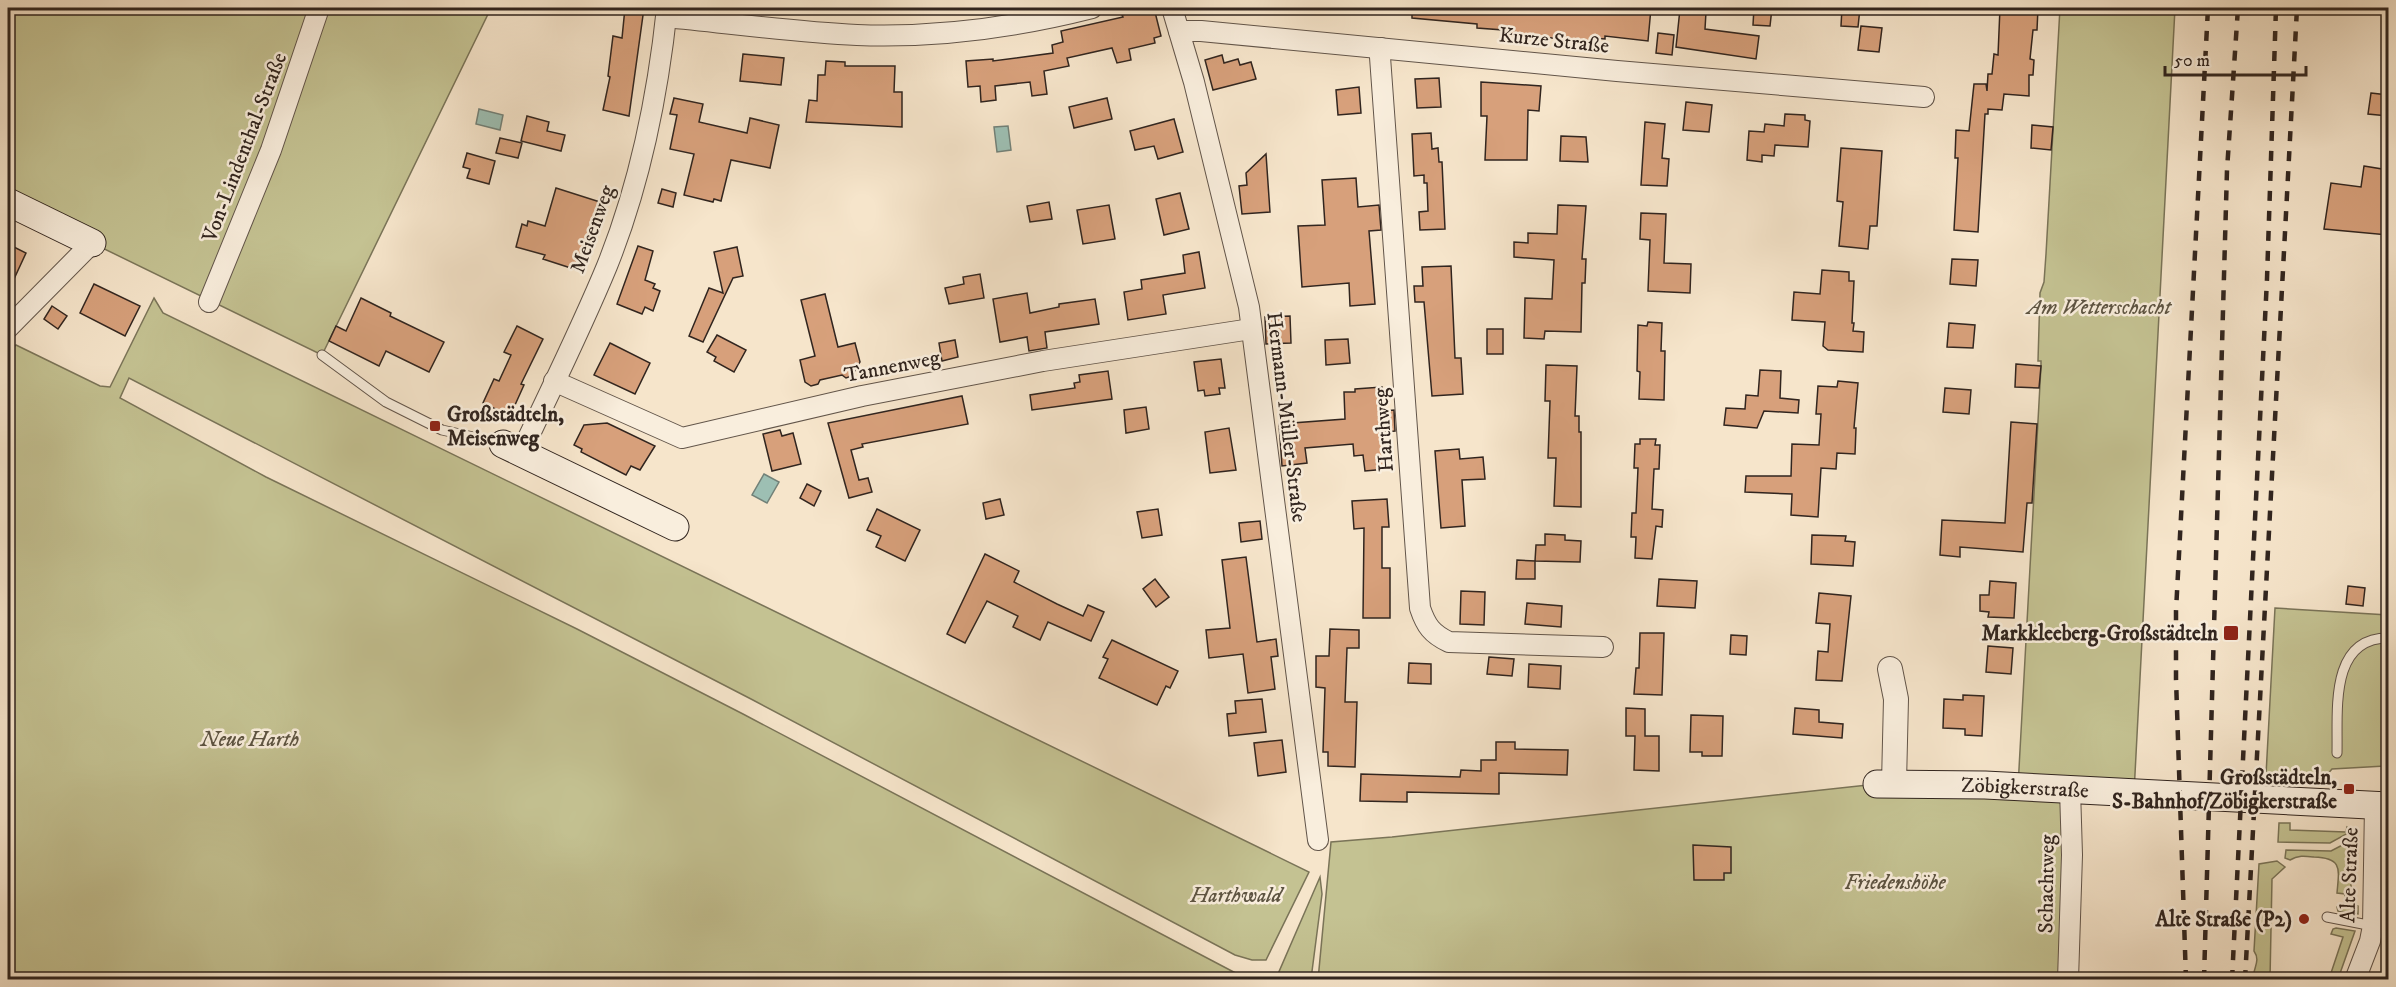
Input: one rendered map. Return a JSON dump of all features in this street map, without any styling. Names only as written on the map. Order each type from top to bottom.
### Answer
[{"type":"main road","points":[[8,202],[92,243]]},
{"type":"main road","points":[[512,448],[675,527]]},
{"type":"main road","name":"Zöbigkerstraße","points":[[1885,784],[2070,789],[2382,805]]},
{"type":"street","name":"Von-Lindenthal-Straße","points":[[209,302],[271,150],[319,8]]},
{"type":"street","points":[[667,12],[858,35],[979,29],[1092,8]]},
{"type":"street","name":"Hermann-Müller-Straße","points":[[1172,8],[1194,82],[1249,307],[1318,840]]},
{"type":"street","name":"Meisenweg","points":[[512,448],[554,381],[608,265],[634,184],[654,101],[667,12]]},
{"type":"street","name":"Kurze Straße","points":[[1179,31],[1201,31],[1924,97]]},
{"type":"street","name":"Harthweg","points":[[1381,48],[1418,585],[1420,608],[1425,623],[1435,635],[1449,642],[1603,647]]},
{"type":"street","points":[[8,328],[92,243]]},
{"type":"street","name":"Tannenweg","points":[[554,381],[682,438],[862,396],[1042,361],[1251,329]]},
{"type":"street","points":[[1885,784],[1896,699],[1890,669]]},
{"type":"street","name":"Schachtweg","points":[[2068,980],[2072,855],[2070,789]]},
{"type":"street","name":"Alte Straße","points":[[2355,980],[2370,941],[2373,926],[2382,805]]},
{"type":"lane","points":[[322,355],[386,402],[442,430],[512,448]]},
{"type":"lane","points":[[2337,753],[2339,690],[2343,670],[2352,652],[2365,641],[2388,638]]},
{"type":"lane","points":[[2327,917],[2373,926]]},
{"type":"green space","points":[[8,8],[491,8],[322,355],[8,202]]},
{"type":"green space","points":[[2060,8],[2175,8],[2134,793],[2071,789],[2068,979],[1318,980],[1331,842],[1877,784],[2018,787],[2041,366],[2041,361],[2038,361],[2040,293],[2044,282],[2046,254]]},
{"type":"green space","name":"Neue Harth","points":[[154,298],[163,313],[1309,872],[1266,960],[1252,960],[1235,955],[751,699],[129,378],[120,398],[266,477],[577,629],[1247,979],[8,979],[8,353],[16,345],[100,386],[110,387]]},
{"type":"green space","points":[[2275,608],[2388,615],[2388,762],[2385,766],[2332,769],[2325,777],[2266,775]]},
{"type":"green space","points":[[2279,823],[2290,823],[2290,830],[2346,832],[2347,827],[2352,831],[2330,843],[2278,842]]},
{"type":"green space","points":[[2356,838],[2358,853],[2351,853],[2351,904],[2358,906],[2358,914],[2338,911],[2337,907],[2344,907],[2345,894],[2337,893],[2338,871],[2335,863],[2323,858],[2308,856],[2290,860],[2285,858],[2286,850],[2331,851]]},
{"type":"green space","points":[[2277,861],[2285,867],[2272,879],[2270,979],[2253,979],[2257,961],[2254,951],[2259,864]]},
{"type":"green space","points":[[1320,877],[1322,894],[1311,979],[1282,979],[1278,974]]},
{"type":"green space","points":[[2336,928],[2355,931],[2338,979],[2329,979],[2343,937],[2331,934]]},
{"type":"water","points":[[479,109],[503,115],[500,130],[476,124]]},
{"type":"water","points":[[1008,126],[1011,150],[997,152],[994,127]]},
{"type":"water","points":[[764,474],[779,482],[767,503],[752,495]]},
{"type":"building","points":[[625,8],[644,8],[629,116],[603,110],[610,77],[608,76],[613,36],[622,38]]},
{"type":"building","points":[[1154,8],[1161,36],[1154,38],[1155,43],[1129,49],[1131,60],[1117,63],[1112,48],[1067,58],[1069,66],[1044,71],[1047,94],[1032,96],[1030,82],[995,86],[996,100],[981,102],[980,86],[968,87],[966,61],[993,59],[993,61],[1053,53],[1052,45],[1063,42],[1061,31],[1123,17],[1122,15]]},
{"type":"building","points":[[1412,8],[1651,8],[1648,41],[1605,36],[1605,39],[1593,38],[1593,42],[1502,33],[1503,30],[1477,28],[1477,24],[1412,18]]},
{"type":"building","points":[[1754,8],[1772,8],[1770,26],[1753,25]]},
{"type":"building","points":[[1842,8],[1860,8],[1858,27],[1841,26]]},
{"type":"building","points":[[2000,8],[2038,8],[2037,30],[2033,30],[2030,59],[2034,60],[2033,75],[2029,75],[2029,96],[2004,94],[2002,110],[1988,109],[1988,114],[1985,114],[1978,232],[1954,230],[1958,158],[1955,158],[1956,130],[1969,131],[1974,84],[1986,84],[1987,91],[1988,74],[1992,74],[1994,54],[1998,55]]},
{"type":"building","points":[[1680,9],[1706,12],[1705,29],[1759,36],[1756,59],[1676,47]]},
{"type":"building","points":[[1861,26],[1882,28],[1879,52],[1858,50]]},
{"type":"building","points":[[1658,33],[1674,35],[1672,55],[1656,53]]},
{"type":"building","points":[[743,54],[784,58],[781,85],[740,81]]},
{"type":"building","points":[[1222,55],[1224,63],[1238,59],[1240,65],[1251,62],[1256,79],[1213,90],[1205,60]]},
{"type":"building","points":[[826,61],[845,62],[845,66],[895,66],[894,92],[902,92],[902,127],[806,122],[809,100],[817,101],[818,75],[825,75]]},
{"type":"building","points":[[1439,78],[1441,107],[1417,108],[1415,79]]},
{"type":"building","points":[[1481,82],[1541,86],[1539,111],[1528,110],[1527,160],[1485,160],[1487,116],[1481,116]]},
{"type":"building","points":[[1359,87],[1361,113],[1338,115],[1336,90]]},
{"type":"building","points":[[2371,93],[2388,95],[2388,116],[2368,114]]},
{"type":"building","points":[[674,98],[703,104],[699,122],[747,133],[750,118],[779,125],[770,168],[731,160],[721,201],[714,199],[713,202],[684,195],[694,154],[670,149],[677,115],[670,114]]},
{"type":"building","points":[[1107,98],[1112,119],[1074,128],[1069,107]]},
{"type":"building","points":[[1686,102],[1712,105],[1709,132],[1683,130]]},
{"type":"building","points":[[1785,114],[1805,115],[1805,120],[1810,121],[1808,147],[1775,145],[1774,156],[1762,155],[1762,162],[1747,160],[1749,131],[1764,132],[1765,124],[1784,126]]},
{"type":"building","points":[[527,116],[549,122],[547,131],[565,135],[561,151],[521,141]]},
{"type":"building","points":[[1174,119],[1183,152],[1158,159],[1154,146],[1135,150],[1130,131]]},
{"type":"building","points":[[1645,122],[1665,124],[1662,158],[1669,159],[1667,186],[1641,185]]},
{"type":"building","points":[[2032,125],[2053,127],[2051,150],[2031,148]]},
{"type":"building","points":[[1431,133],[1432,149],[1438,148],[1439,162],[1442,162],[1445,229],[1420,230],[1419,212],[1428,211],[1427,183],[1424,183],[1424,175],[1414,176],[1412,134]]},
{"type":"building","points":[[1561,136],[1586,137],[1588,162],[1560,161]]},
{"type":"building","points":[[500,138],[522,143],[518,158],[496,153]]},
{"type":"building","points":[[1841,148],[1882,151],[1877,226],[1870,226],[1868,249],[1839,246],[1843,202],[1837,201]]},
{"type":"building","points":[[467,153],[495,161],[489,184],[467,178],[470,169],[463,167]]},
{"type":"building","points":[[1266,154],[1270,212],[1242,214],[1239,186],[1247,185],[1246,173]]},
{"type":"building","points":[[2364,166],[2388,170],[2388,186],[2382,217],[2388,218],[2388,235],[2324,229],[2331,183],[2361,187]]},
{"type":"building","points":[[1356,178],[1358,207],[1379,205],[1381,230],[1369,231],[1375,304],[1350,306],[1349,283],[1302,287],[1298,226],[1325,225],[1322,180]]},
{"type":"building","points":[[556,188],[600,202],[577,270],[543,259],[545,255],[516,247],[522,224],[527,226],[528,221],[545,226]]},
{"type":"building","points":[[662,189],[676,193],[673,207],[658,203]]},
{"type":"building","points":[[1180,193],[1189,229],[1164,235],[1156,199]]},
{"type":"building","points":[[1049,202],[1052,219],[1030,222],[1027,206]]},
{"type":"building","points":[[1109,205],[1115,239],[1083,244],[1077,210]]},
{"type":"building","points":[[1558,205],[1586,206],[1582,259],[1586,259],[1585,283],[1582,283],[1581,332],[1545,331],[1544,339],[1524,338],[1525,298],[1552,299],[1554,260],[1514,257],[1514,242],[1528,243],[1528,233],[1557,234]]},
{"type":"building","points":[[1641,213],[1666,214],[1664,263],[1691,264],[1690,293],[1648,291],[1650,240],[1640,239]]},
{"type":"building","points":[[8,244],[26,253],[8,292]]},
{"type":"building","points":[[638,246],[653,251],[645,280],[655,284],[653,288],[660,291],[653,311],[645,307],[642,314],[617,304]]},
{"type":"building","points":[[737,247],[743,276],[733,278],[703,342],[689,336],[709,288],[723,293],[714,252]]},
{"type":"building","points":[[1199,252],[1205,288],[1163,295],[1166,314],[1128,320],[1124,292],[1142,289],[1141,280],[1185,273],[1183,255]]},
{"type":"building","points":[[1952,259],[1978,260],[1976,286],[1950,284]]},
{"type":"building","points":[[1451,266],[1455,358],[1461,358],[1463,394],[1432,396],[1424,302],[1415,302],[1414,286],[1423,286],[1422,267]]},
{"type":"building","points":[[1822,270],[1849,272],[1849,281],[1854,281],[1853,331],[1864,332],[1863,352],[1828,350],[1823,346],[1825,322],[1792,320],[1794,292],[1820,294]]},
{"type":"building","points":[[980,274],[984,298],[949,304],[945,288],[964,284],[963,277]]},
{"type":"building","points":[[94,284],[140,306],[125,336],[80,313]]},
{"type":"building","points":[[1027,293],[1030,313],[1059,307],[1059,304],[1095,299],[1099,324],[1045,332],[1047,348],[1029,351],[1027,337],[1000,342],[993,299]]},
{"type":"building","points":[[825,294],[838,347],[855,343],[860,362],[852,376],[846,378],[842,375],[820,380],[818,384],[811,386],[805,382],[800,360],[815,356],[801,300]]},
{"type":"building","points":[[361,298],[391,313],[390,316],[444,342],[429,372],[386,351],[379,366],[329,341],[336,326],[346,331]]},
{"type":"building","points":[[52,306],[67,316],[58,329],[44,319]]},
{"type":"building","points":[[1290,316],[1291,343],[1266,344],[1265,317]]},
{"type":"building","points":[[1648,322],[1662,323],[1661,351],[1665,351],[1664,400],[1639,399],[1638,325],[1647,326]]},
{"type":"building","points":[[1949,323],[1975,325],[1973,348],[1947,347]]},
{"type":"building","points":[[517,326],[543,339],[521,384],[524,385],[510,416],[483,403],[494,379],[499,381],[511,355],[504,352]]},
{"type":"building","points":[[1487,329],[1503,329],[1503,354],[1487,354]]},
{"type":"building","points":[[717,335],[746,350],[734,372],[714,361],[716,357],[707,352]]},
{"type":"building","points":[[1348,339],[1350,363],[1326,365],[1325,340]]},
{"type":"building","points":[[955,340],[958,357],[942,361],[939,343]]},
{"type":"building","points":[[610,343],[650,363],[635,394],[594,375]]},
{"type":"building","points":[[1221,359],[1225,388],[1219,388],[1220,394],[1205,396],[1204,390],[1198,391],[1194,362]]},
{"type":"building","points":[[2016,364],[2041,366],[2039,388],[2015,387]]},
{"type":"building","points":[[1546,365],[1577,366],[1575,416],[1579,416],[1579,432],[1581,432],[1581,507],[1554,506],[1556,458],[1548,458],[1550,401],[1545,401]]},
{"type":"building","points":[[1760,370],[1781,371],[1780,398],[1799,400],[1798,413],[1764,411],[1757,428],[1724,425],[1726,408],[1745,409],[1746,395],[1758,396]]},
{"type":"building","points":[[1108,371],[1112,399],[1032,410],[1030,395],[1075,388],[1074,383],[1080,382],[1079,375]]},
{"type":"building","points":[[1838,381],[1858,383],[1854,428],[1856,428],[1855,454],[1837,453],[1836,469],[1821,468],[1818,517],[1791,515],[1792,494],[1745,492],[1746,476],[1791,476],[1792,444],[1819,445],[1821,414],[1816,414],[1818,386],[1837,387]]},
{"type":"building","points":[[1382,387],[1383,411],[1394,410],[1395,431],[1383,432],[1387,469],[1365,471],[1363,455],[1354,456],[1353,444],[1305,448],[1307,463],[1282,466],[1279,424],[1345,419],[1344,392]]},
{"type":"building","points":[[1945,388],[1971,390],[1969,414],[1943,412]]},
{"type":"building","points":[[962,396],[968,424],[862,444],[863,447],[851,450],[859,480],[868,478],[872,492],[849,498],[828,423]]},
{"type":"building","points":[[1146,407],[1149,429],[1126,433],[1124,410]]},
{"type":"building","points":[[2011,422],[2037,424],[2032,503],[2027,503],[2023,552],[1960,547],[1960,557],[1940,555],[1942,520],[2005,523]]},
{"type":"building","points":[[607,423],[655,446],[640,470],[631,466],[626,475],[581,452],[582,449],[574,445],[584,425]]},
{"type":"building","points":[[1229,428],[1236,470],[1210,473],[1205,432]]},
{"type":"building","points":[[780,430],[782,436],[793,433],[801,464],[772,471],[763,434]]},
{"type":"building","points":[[1640,439],[1656,439],[1655,445],[1660,445],[1659,469],[1654,469],[1652,509],[1663,510],[1662,527],[1656,526],[1652,559],[1635,558],[1636,537],[1631,537],[1632,513],[1636,513],[1638,468],[1634,468],[1635,444],[1640,444]]},
{"type":"building","points":[[1459,449],[1460,459],[1483,457],[1485,479],[1462,480],[1465,526],[1441,528],[1435,451]]},
{"type":"building","points":[[807,484],[821,491],[814,506],[800,498]]},
{"type":"building","points":[[1000,499],[1004,515],[986,519],[983,503]]},
{"type":"building","points":[[1387,499],[1389,527],[1382,527],[1382,568],[1390,568],[1390,618],[1363,618],[1364,528],[1354,529],[1352,501]]},
{"type":"building","points":[[877,509],[920,530],[905,561],[876,547],[881,536],[867,530]]},
{"type":"building","points":[[1158,509],[1162,535],[1142,538],[1137,512]]},
{"type":"building","points":[[1260,521],[1262,539],[1241,542],[1239,523]]},
{"type":"building","points":[[1545,534],[1565,535],[1565,540],[1581,541],[1580,562],[1535,561],[1536,545],[1545,545]]},
{"type":"building","points":[[1812,535],[1846,536],[1845,541],[1855,542],[1853,566],[1811,564]]},
{"type":"building","points":[[985,554],[1019,571],[1014,582],[1057,604],[1083,616],[1088,605],[1104,612],[1091,641],[1048,622],[1040,640],[1013,627],[1018,616],[987,601],[965,643],[947,634]]},
{"type":"building","points":[[1246,557],[1257,642],[1276,639],[1278,656],[1271,657],[1275,689],[1248,693],[1243,654],[1209,658],[1206,630],[1230,628],[1222,560]]},
{"type":"building","points":[[1517,560],[1535,561],[1535,579],[1516,579]]},
{"type":"building","points":[[1155,579],[1169,597],[1156,607],[1143,589]]},
{"type":"building","points":[[1659,579],[1697,581],[1695,608],[1657,606]]},
{"type":"building","points":[[1990,581],[2016,583],[2014,618],[1988,617],[1989,612],[1980,611],[1980,595],[1989,595]]},
{"type":"building","points":[[2348,586],[2365,588],[2363,606],[2346,604]]},
{"type":"building","points":[[1461,591],[1485,592],[1484,625],[1460,624]]},
{"type":"building","points":[[1819,593],[1851,596],[1842,681],[1816,680],[1818,651],[1828,652],[1830,624],[1816,623]]},
{"type":"building","points":[[1527,603],[1562,606],[1561,627],[1525,624]]},
{"type":"building","points":[[1330,629],[1359,630],[1359,648],[1347,648],[1345,702],[1357,702],[1355,767],[1328,766],[1328,752],[1323,752],[1325,688],[1316,687],[1316,656],[1329,656]]},
{"type":"building","points":[[1640,633],[1664,633],[1662,695],[1634,694],[1636,668],[1639,668]]},
{"type":"building","points":[[1731,635],[1747,636],[1746,655],[1730,654]]},
{"type":"building","points":[[1112,640],[1178,671],[1170,688],[1166,686],[1157,705],[1099,678],[1108,659],[1103,657]]},
{"type":"building","points":[[1988,646],[2013,648],[2011,674],[1986,672]]},
{"type":"building","points":[[1489,657],[1514,659],[1512,676],[1487,674]]},
{"type":"building","points":[[1409,663],[1431,664],[1431,684],[1408,683]]},
{"type":"building","points":[[1529,664],[1561,666],[1560,689],[1528,687]]},
{"type":"building","points":[[1963,695],[1984,696],[1982,736],[1965,735],[1965,729],[1943,728],[1944,699],[1963,700]]},
{"type":"building","points":[[1262,699],[1266,732],[1229,736],[1227,714],[1236,713],[1235,701]]},
{"type":"building","points":[[1626,708],[1645,709],[1645,736],[1659,736],[1659,771],[1634,770],[1635,736],[1626,736]]},
{"type":"building","points":[[1795,708],[1819,710],[1819,722],[1843,724],[1842,738],[1793,734]]},
{"type":"building","points":[[1691,715],[1723,716],[1722,756],[1702,756],[1702,752],[1690,752]]},
{"type":"building","points":[[1282,740],[1286,772],[1258,776],[1254,743]]},
{"type":"building","points":[[1496,742],[1515,742],[1515,749],[1568,750],[1567,775],[1499,773],[1499,794],[1407,792],[1407,802],[1360,801],[1361,774],[1460,777],[1461,770],[1481,771],[1481,760],[1496,760]]},
{"type":"building","points":[[1693,845],[1731,847],[1731,873],[1724,873],[1724,880],[1694,880]]},
{"type":"railway","points":[[2186,980],[2176,679],[2176,611],[2208,8]]},
{"type":"railway","points":[[2204,980],[2227,170],[2238,8]]},
{"type":"railway","points":[[2232,980],[2267,279],[2276,8]]},
{"type":"railway","points":[[2245,980],[2297,8]]},
{"type":"place","name":"Großstädteln, Meisenweg","points":[[435,426]]},
{"type":"place","name":"Markkleeberg-Großstädteln","points":[[2231,633]]},
{"type":"place","name":"Großstädteln, S-Bahnhof/Zöbigkerstraße","points":[[2349,789]]},
{"type":"place","name":"Alte Straße (P2)","points":[[2304,919]]},
{"type":"park label","name":"Am Wetterschacht","points":[[2099,307]]},
{"type":"park label","name":"Friedenshöhe","points":[[1895,882]]},
{"type":"park label","name":"Harthwald","points":[[1236,895]]}]
